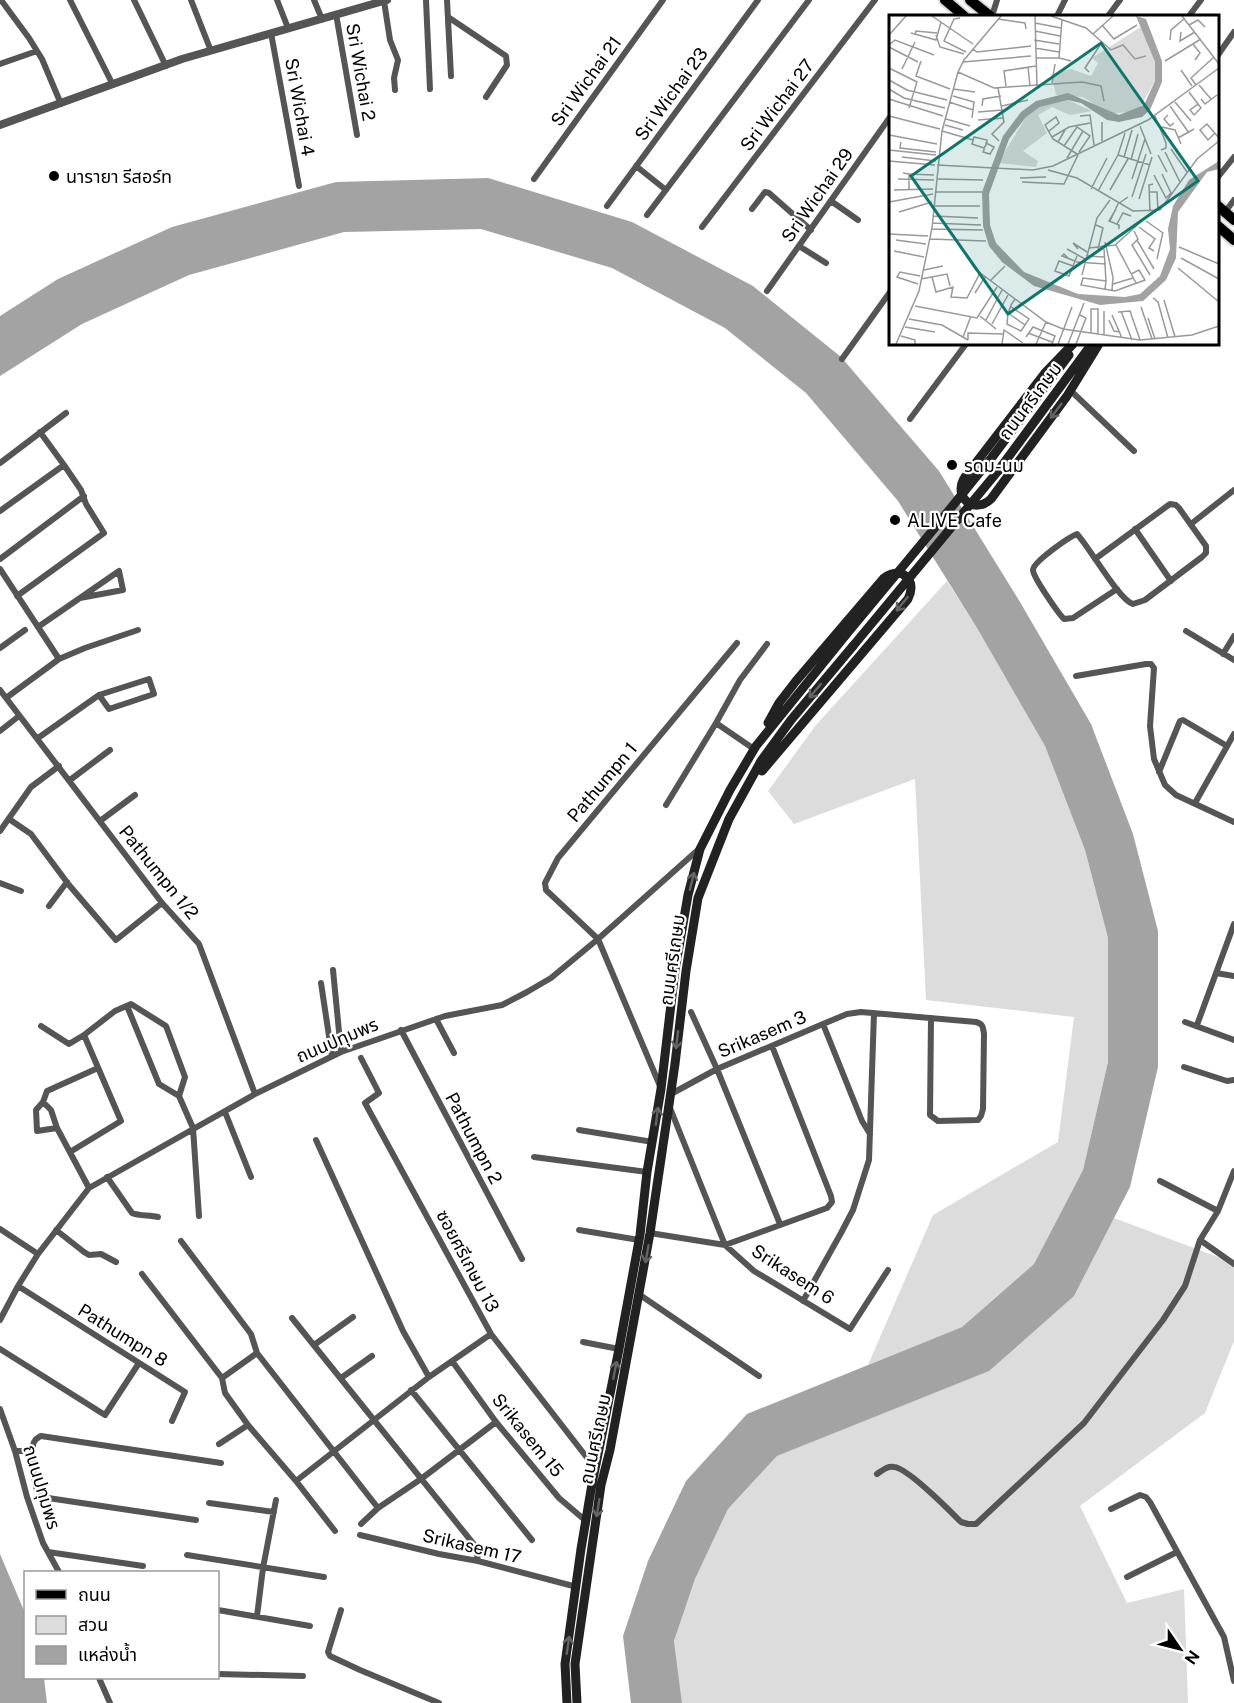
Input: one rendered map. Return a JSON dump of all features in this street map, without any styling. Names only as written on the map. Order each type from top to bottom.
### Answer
[{"type":"main road","points":[[945,0],[960,15]]},
{"type":"main road","points":[[970,0],[990,15]]},
{"type":"main road","points":[[1221,209],[1234,220]]},
{"type":"main road","points":[[1219,227],[1234,241]]},
{"type":"main road","points":[[1219,233],[1234,241]]},
{"type":"main road","points":[[1071,345],[1045,373],[964,477],[960,487],[963,498],[971,504],[982,505],[991,499],[1070,390],[1098,345]]},
{"type":"main road","name":"ถนนศรีเกษม","points":[[577,1703],[565,1664],[595,1468],[639,1240],[661,1089],[675,970],[688,895],[700,849],[730,790],[755,748],[993,456],[1077,345]]},
{"type":"main road","name":"ถนนศรีเกษม","points":[[567,1703],[575,1664],[601,1485],[610,1450],[651,1233],[698,898],[729,819],[761,761],[791,720],[998,471],[1092,345]]},
{"type":"main road","points":[[729,819],[767,764],[908,598],[911,590],[909,580],[897,573],[884,578],[779,702],[755,748]]},
{"type":"street","points":[[70,0],[113,85]]},
{"type":"street","points":[[134,0],[166,66]]},
{"type":"street","points":[[191,0],[211,51]]},
{"type":"street","points":[[276,0],[288,28]]},
{"type":"street","points":[[314,0],[322,19]]},
{"type":"street","points":[[426,0],[430,89]]},
{"type":"street","points":[[447,0],[451,76]]},
{"type":"street","name":"Sri Wichai 21","points":[[534,179],[663,0]]},
{"type":"street","name":"Sri Wichai 23","points":[[607,206],[758,0]]},
{"type":"street","points":[[647,215],[809,0]]},
{"type":"street","name":"Sri Wichai 27","points":[[702,227],[875,0]]},
{"type":"street","points":[[991,15],[997,0]]},
{"type":"street","points":[[1058,15],[1065,0]]},
{"type":"street","points":[[1109,15],[1120,0]]},
{"type":"street","points":[[1190,15],[1201,0]]},
{"type":"street","points":[[0,125],[61,105],[182,59],[322,19],[362,3],[385,1],[390,40],[398,60],[394,78],[395,90]]},
{"type":"street","points":[[2,4],[42,59],[61,105]]},
{"type":"street","name":"Sri Wichai 2","points":[[336,14],[357,135]]},
{"type":"street","points":[[448,17],[506,56],[507,65],[486,97]]},
{"type":"street","points":[[1219,54],[1234,32]]},
{"type":"street","name":"Sri Wichai 4","points":[[271,33],[299,186]]},
{"type":"street","points":[[0,64],[37,51]]},
{"type":"street","name":"Sri Wichai 29","points":[[767,291],[889,120]]},
{"type":"street","points":[[1219,176],[1234,157]]},
{"type":"street","points":[[636,166],[666,190]]},
{"type":"street","points":[[752,209],[765,192],[769,193],[811,230]]},
{"type":"street","points":[[1221,209],[1234,200]]},
{"type":"street","points":[[831,201],[858,220]]},
{"type":"street","points":[[799,246],[826,263]]},
{"type":"street","points":[[842,359],[889,295]]},
{"type":"street","points":[[910,419],[965,345]]},
{"type":"street","points":[[1070,390],[1134,451]]},
{"type":"street","points":[[0,463],[66,413]]},
{"type":"street","points":[[17,596],[104,533],[86,504],[84,496],[40,432]]},
{"type":"street","points":[[1,508],[64,465]]},
{"type":"street","points":[[1191,524],[1234,490]]},
{"type":"street","points":[[0,559],[84,496]]},
{"type":"street","points":[[1095,559],[1170,504],[1179,508],[1206,546],[1206,552],[1202,557],[1145,600],[1133,604],[1126,601],[1095,559],[1080,537],[1074,534],[1035,564],[1033,573],[1064,619],[1073,618],[1117,589]]},
{"type":"street","points":[[1135,529],[1171,580]]},
{"type":"street","points":[[0,569],[59,659]]},
{"type":"street","points":[[38,627],[119,571],[123,590],[80,598]]},
{"type":"street","points":[[0,648],[25,630]]},
{"type":"street","points":[[6,698],[59,659],[138,630]]},
{"type":"street","points":[[1186,632],[1234,660]]},
{"type":"street","points":[[1223,654],[1234,636]]},
{"type":"street","name":"Pathumpn 1","points":[[598,939],[546,890],[545,883],[558,858],[737,643]]},
{"type":"street","points":[[666,805],[740,680],[767,644]]},
{"type":"street","points":[[1076,676],[1146,664],[1152,666],[1150,726],[1154,759],[1159,773],[1170,791],[1234,822]]},
{"type":"street","points":[[38,738],[99,695],[149,679],[154,694],[109,709],[99,695]]},
{"type":"street","name":"Pathumpn 1/2","points":[[0,690],[162,903],[199,944],[255,1094]]},
{"type":"street","points":[[0,731],[19,716]]},
{"type":"street","points":[[1159,773],[1180,721],[1183,720],[1227,746]]},
{"type":"street","points":[[716,723],[755,748]]},
{"type":"street","points":[[1196,803],[1234,734]]},
{"type":"street","points":[[70,780],[110,750]]},
{"type":"street","points":[[0,831],[31,787],[59,766]]},
{"type":"street","points":[[100,820],[135,795]]},
{"type":"street","points":[[9,819],[31,834],[67,882],[116,940],[162,903]]},
{"type":"street","name":"ถนนปทุมพร","points":[[0,1320],[38,1254],[89,1188],[255,1094],[341,1052],[436,1019],[502,1005],[519,997],[551,978],[700,849]]},
{"type":"street","points":[[49,906],[67,882]]},
{"type":"street","points":[[0,883],[21,891]]},
{"type":"street","points":[[1197,1025],[1234,924]]},
{"type":"street","points":[[598,939],[661,1089]]},
{"type":"street","points":[[333,970],[341,1052]]},
{"type":"street","points":[[1216,973],[1234,976]]},
{"type":"street","points":[[321,983],[332,1056]]},
{"type":"street","points":[[41,1026],[69,1044],[115,1011],[131,1004],[166,1026],[185,1077],[179,1096]]},
{"type":"street","points":[[127,1006],[159,1084],[179,1096],[193,1128],[199,1216]]},
{"type":"street","points":[[691,1012],[717,1069],[780,1224]]},
{"type":"street","points":[[823,1024],[847,1014],[861,1012],[932,1018],[976,1022],[981,1023],[984,1034],[983,1109],[978,1120],[938,1121],[930,1115],[932,1018]]},
{"type":"street","points":[[803,1300],[853,1210],[869,1160],[874,1013]]},
{"type":"street","points":[[436,1019],[454,1053]]},
{"type":"street","points":[[1185,1022],[1234,1040]]},
{"type":"street","name":"Srikasem 3","points":[[671,1094],[717,1069],[823,1024],[862,1121],[870,1135]]},
{"type":"street","name":"Pathumpn 2","points":[[401,1030],[522,1259]]},
{"type":"street","points":[[70,1152],[121,1121],[84,1035]]},
{"type":"street","points":[[669,1106],[725,1245],[820,1211],[830,1205],[831,1196],[772,1046]]},
{"type":"street","name":"ซอยศรีเกษม 13","points":[[361,1058],[380,1093],[365,1103],[491,1334],[595,1468]]},
{"type":"street","points":[[1184,1067],[1227,1081],[1234,1080]]},
{"type":"street","points":[[57,1128],[37,1131],[36,1110],[47,1091],[98,1068]]},
{"type":"street","points":[[43,1101],[51,1110],[57,1128],[89,1188]]},
{"type":"street","points":[[225,1112],[251,1177]]},
{"type":"street","points":[[579,1130],[653,1142]]},
{"type":"street","points":[[316,1140],[403,1331],[429,1377]]},
{"type":"street","points":[[534,1157],[648,1172]]},
{"type":"street","points":[[877,1474],[892,1467],[898,1468],[918,1482],[962,1522],[976,1524],[1084,1423],[1163,1320],[1185,1286],[1200,1240],[1218,1211],[1234,1172]]},
{"type":"street","points":[[107,1177],[132,1213],[158,1217]]},
{"type":"street","points":[[1160,1181],[1218,1211]]},
{"type":"street","points":[[0,1229],[38,1254]]},
{"type":"street","points":[[56,1230],[89,1255],[101,1254],[116,1262]]},
{"type":"street","points":[[579,1230],[639,1240]]},
{"type":"street","name":"Srikasem 6","points":[[651,1233],[725,1245],[754,1271],[850,1329],[888,1270]]},
{"type":"street","points":[[181,1240],[251,1334],[257,1353],[378,1508]]},
{"type":"street","points":[[1200,1240],[1234,1264]]},
{"type":"street","points":[[142,1274],[222,1378],[225,1393],[248,1425],[335,1531]]},
{"type":"street","name":"Pathumpn 8","points":[[18,1286],[185,1392],[172,1421]]},
{"type":"street","points":[[640,1295],[759,1376]]},
{"type":"street","points":[[0,1302],[7,1307]]},
{"type":"street","points":[[314,1345],[353,1317]]},
{"type":"street","points":[[292,1318],[476,1547],[478,1561]]},
{"type":"street","points":[[296,1481],[411,1390],[491,1334]]},
{"type":"street","points":[[583,1342],[619,1349]]},
{"type":"street","points":[[0,1349],[105,1415],[139,1363]]},
{"type":"street","points":[[222,1378],[257,1353]]},
{"type":"street","points":[[341,1378],[372,1356]]},
{"type":"street","name":"Srikasem 15","points":[[452,1361],[496,1422],[559,1498],[586,1521]]},
{"type":"street","points":[[411,1390],[532,1540]]},
{"type":"street","name":"ถนนปทุมพร","points":[[0,1409],[43,1543],[58,1571]]},
{"type":"street","points":[[361,1524],[378,1508],[421,1479],[496,1422]]},
{"type":"street","points":[[219,1444],[248,1425]]},
{"type":"street","points":[[196,1520],[48,1498],[41,1495],[37,1490],[33,1444],[41,1436],[221,1463]]},
{"type":"street","points":[[15,1451],[33,1451]]},
{"type":"street","points":[[1112,1509],[1135,1496],[1146,1497],[1224,1637],[1234,1681]]},
{"type":"street","points":[[257,1616],[263,1568],[276,1500]]},
{"type":"street","points":[[209,1503],[274,1512]]},
{"type":"street","name":"Srikasem 17","points":[[360,1535],[478,1561],[577,1587]]},
{"type":"street","points":[[48,1552],[143,1566]]},
{"type":"street","points":[[1126,1577],[1177,1552]]},
{"type":"street","points":[[187,1555],[324,1577]]},
{"type":"street","points":[[219,1610],[310,1626]]},
{"type":"street","points":[[341,1610],[328,1652],[330,1656],[439,1703]]},
{"type":"street","points":[[219,1674],[303,1676]]},
{"type":"street","points":[[100,1679],[110,1703]]},
{"type":"green space","points":[[947,581],[1045,746],[1085,850],[1108,938],[1108,1062],[1083,1170],[1034,1264],[962,1327],[868,1365],[933,1215],[1058,1142],[1074,1017],[926,1000],[915,779],[794,824],[768,791],[816,725]]},
{"type":"green space","points":[[1114,1218],[1234,1263],[1234,1341],[1205,1413],[1080,1506],[1127,1603],[1184,1589],[1188,1703],[682,1703],[674,1641],[695,1579],[728,1509],[777,1456],[887,1411],[1074,1296]]},
{"type":"water","points":[[488,178],[632,222],[753,286],[841,357],[939,471],[1020,602],[1091,724],[1133,834],[1158,931],[1158,1067],[1130,1187],[1074,1296],[989,1371],[777,1456],[728,1509],[695,1579],[674,1641],[682,1703],[631,1703],[623,1636],[648,1561],[686,1481],[747,1414],[962,1327],[1034,1264],[1083,1170],[1108,1062],[1108,938],[1085,850],[1045,746],[977,628],[898,501],[806,393],[725,328],[612,268],[481,229],[344,232],[189,275],[82,324],[0,376],[0,316],[58,279],[172,227],[336,182]]},
{"type":"water","points":[[0,1554],[24,1611],[24,1679],[44,1679],[47,1703],[0,1703]]},
{"type":"place","name":"นารายา รีสอร์ท","points":[[54,176]]},
{"type":"place","name":"รดม-นม","points":[[952,465]]},
{"type":"place","name":"ALIVE Cafe","points":[[895,520]]}]
